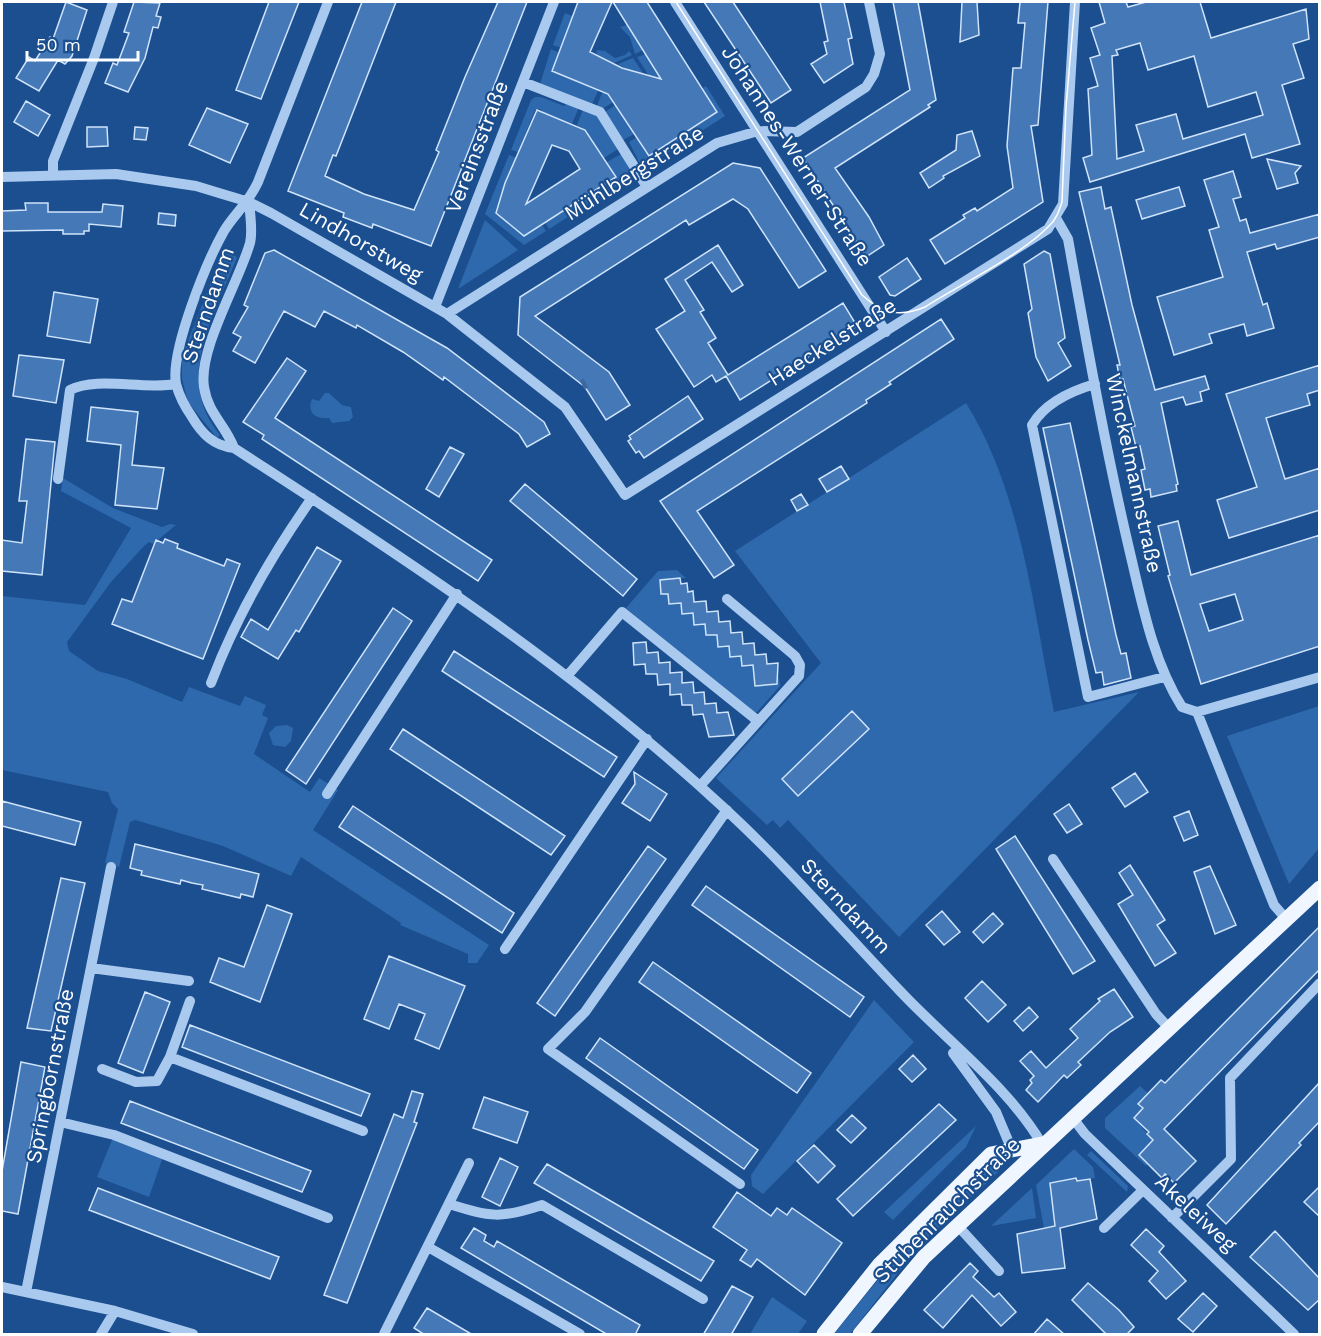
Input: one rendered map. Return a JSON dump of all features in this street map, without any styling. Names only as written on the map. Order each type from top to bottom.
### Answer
[{"type":"main road","name":"Stubenrauchstraße","points":[[860,1335],[888,1298],[957,1225],[1320,888]]},
{"type":"main road","name":"Stubenrauchstraße","points":[[824,1335],[880,1264],[991,1154],[1042,1144]]},
{"type":"street","points":[[52,173],[53,161],[94,58],[113,2]]},
{"type":"street","name":"Sterndamm","points":[[328,2],[249,202],[225,230],[209,264],[178,348],[176,384],[197,426],[219,447],[234,448],[457,594],[568,675],[646,739],[727,810],[936,1029],[1022,1112],[1042,1144]]},
{"type":"street","name":"Vereinsstraße","points":[[435,307],[554,2]]},
{"type":"street","name":"Johannes-Werner-Straße","points":[[675,2],[886,332]]},
{"type":"street","name":"Mühlbergstraße","points":[[447,314],[717,143],[758,131],[797,132],[866,87],[874,74],[880,54],[869,2]]},
{"type":"street","points":[[1056,218],[1062,204],[1076,2]]},
{"type":"street","points":[[523,82],[600,112],[647,187]]},
{"type":"street","name":"Lindhorstweg","points":[[2,177],[52,173],[138,176],[196,186],[249,202],[447,314],[560,401],[626,495]]},
{"type":"street","name":"Sterndamm","points":[[234,448],[228,432],[209,409],[203,385],[205,365],[212,343],[251,240],[249,202]]},
{"type":"street","name":"Haeckelstraße","points":[[626,495],[1048,229],[1056,218]]},
{"type":"street","name":"Winckelmannstraße","points":[[1056,218],[1068,239],[1123,524],[1164,677],[1182,708],[1197,712]]},
{"type":"street","name":"Sterndamm","points":[[58,479],[70,390],[85,383],[129,386],[176,384]]},
{"type":"street","points":[[1095,384],[1062,397],[1039,413],[1032,425],[1088,697],[1164,677]]},
{"type":"street","points":[[211,683],[229,635],[288,532],[312,498]]},
{"type":"street","points":[[327,794],[457,594]]},
{"type":"street","points":[[700,786],[799,676],[800,665],[795,656],[728,599]]},
{"type":"street","points":[[568,675],[622,612],[758,721]]},
{"type":"street","points":[[1287,920],[1274,905],[1197,712],[1320,677]]},
{"type":"street","points":[[505,949],[646,739]]},
{"type":"street","points":[[727,810],[585,1012],[548,1049],[740,1184]]},
{"type":"street","points":[[1053,859],[1156,1014],[1169,1028]]},
{"type":"street","name":"Springbornstraße","points":[[26,1292],[91,968],[110,892],[111,867]]},
{"type":"street","points":[[91,968],[189,981]]},
{"type":"street","points":[[1172,1218],[1231,1158],[1230,1078],[1320,983]]},
{"type":"street","points":[[102,1069],[136,1082],[157,1081],[170,1057],[190,1001]]},
{"type":"street","name":"Sterndamm","points":[[936,1029],[996,1112],[1012,1150]]},
{"type":"street","points":[[170,1057],[363,1131]]},
{"type":"street","name":"Akeleiweg","points":[[1072,1118],[1143,1190],[1294,1335]]},
{"type":"street","points":[[60,1122],[114,1135],[328,1218]]},
{"type":"street","points":[[384,1335],[470,1163]]},
{"type":"street","points":[[1104,1228],[1143,1190]]},
{"type":"street","points":[[449,1204],[493,1217],[514,1215],[542,1205],[703,1299]]},
{"type":"street","points":[[957,1225],[999,1271]]},
{"type":"street","points":[[428,1247],[580,1335]]},
{"type":"street","points":[[2,1287],[115,1311],[193,1335]]},
{"type":"street","points":[[102,1335],[115,1311]]},
{"type":"shaded area","points":[[565,13],[572,16],[561,48],[553,45]]},
{"type":"shaded area","points":[[627,25],[643,50],[635,54],[630,37],[620,27]]},
{"type":"shaded area","points":[[551,49],[559,53],[553,68],[555,72],[599,89],[592,104],[540,84]]},
{"type":"shaded area","points":[[597,50],[605,51],[615,58],[629,51],[632,55],[614,63],[596,56]]},
{"type":"shaded area","points":[[646,54],[661,80],[654,84],[637,57]]},
{"type":"shaded area","points":[[633,58],[651,85],[618,64]]},
{"type":"shaded area","points":[[706,86],[725,116],[647,166],[639,162],[629,142],[637,137],[646,153],[654,154],[715,114],[716,109],[701,89]]},
{"type":"shaded area","points":[[603,90],[615,101],[602,109],[597,106]]},
{"type":"shaded area","points":[[535,97],[564,106],[566,104],[579,107],[572,124],[540,109],[535,110],[518,152],[511,150],[531,100]]},
{"type":"shaded area","points":[[617,104],[636,133],[621,141],[605,112]]},
{"type":"shaded area","points":[[583,109],[595,113],[618,149],[604,158],[585,130],[577,125]]},
{"type":"shaded area","points":[[621,154],[631,171],[630,177],[606,193],[602,186],[615,176],[607,162]]},
{"type":"shaded area","points":[[509,155],[517,158],[506,182],[524,236],[542,225],[546,231],[524,245],[485,214]]},
{"type":"shaded area","points":[[598,188],[603,195],[579,210],[575,204]]},
{"type":"shaded area","points":[[572,206],[576,212],[549,229],[545,222]]},
{"type":"shaded area","points":[[485,220],[518,250],[458,289]]},
{"type":"shaded area","points":[[223,252],[237,257],[210,324],[199,369],[200,392],[206,414],[220,435],[217,438],[188,402],[182,379],[182,356]]},
{"type":"shaded area","points":[[325,393],[329,393],[342,405],[351,407],[353,417],[349,421],[332,423],[329,418],[314,415],[310,408],[312,399],[319,401]]},
{"type":"shaded area","points":[[966,403],[985,438],[1013,513],[1032,592],[1054,712],[1139,692],[899,937],[788,820],[780,828],[773,820],[767,825],[716,778],[821,663],[735,551]]},
{"type":"shaded area","points":[[63,478],[113,508],[162,527],[170,524],[176,525],[153,544],[149,542],[144,546],[111,582],[67,642],[69,651],[98,671],[127,679],[182,702],[189,687],[240,706],[245,696],[266,705],[262,715],[268,718],[254,754],[310,792],[319,778],[338,790],[313,830],[489,945],[477,963],[468,963],[468,954],[400,925],[401,923],[301,857],[291,876],[223,846],[135,820],[130,822],[119,867],[105,863],[118,809],[112,803],[108,792],[2,770],[2,596],[85,605],[131,528],[61,491]]},
{"type":"shaded area","points":[[677,570],[686,578],[660,580],[661,594],[668,594],[669,604],[681,603],[682,614],[693,613],[694,624],[705,624],[706,635],[717,635],[718,646],[729,646],[730,657],[741,656],[742,666],[753,665],[755,686],[777,684],[779,675],[780,686],[757,712],[750,714],[626,608],[658,571]]},
{"type":"shaded area","points":[[1319,706],[1319,848],[1289,884],[1227,736]]},
{"type":"shaded area","points":[[287,725],[293,728],[291,741],[285,747],[273,745],[269,733],[276,726]]},
{"type":"shaded area","points":[[874,1000],[914,1042],[763,1194],[752,1186],[751,1175]]},
{"type":"shaded area","points":[[1140,1086],[1150,1095],[1138,1103],[1144,1110],[1134,1118],[1153,1140],[1139,1155],[1150,1162],[1146,1166],[1105,1128],[1105,1118]]},
{"type":"shaded area","points":[[976,1126],[966,1147],[893,1220],[884,1212]]},
{"type":"shaded area","points":[[114,1135],[164,1154],[149,1197],[97,1177]]},
{"type":"shaded area","points":[[1074,1149],[1093,1167],[1095,1178],[1077,1181],[1053,1213],[1055,1226],[1044,1228],[1036,1185]]},
{"type":"shaded area","points":[[1091,1151],[1128,1186],[1127,1192],[1087,1155]]},
{"type":"shaded area","points":[[991,1163],[999,1171],[919,1246],[850,1334],[834,1334],[890,1265]]},
{"type":"shaded area","points":[[1032,1188],[1036,1218],[991,1226]]},
{"type":"shaded area","points":[[772,1297],[807,1321],[798,1334],[750,1334]]},
{"type":"building","points":[[66,2],[87,10],[72,56],[65,64],[58,60],[39,91],[16,78],[29,57],[35,61],[50,37],[53,39]]},
{"type":"building","points":[[134,2],[160,3],[156,16],[161,17],[158,28],[153,27],[145,58],[128,92],[105,83],[113,63],[117,65],[129,33],[124,32]]},
{"type":"building","points":[[269,2],[299,2],[261,99],[236,90]]},
{"type":"building","points":[[362,2],[396,2],[336,156],[333,155],[325,176],[364,194],[414,210],[439,152],[436,150],[465,77],[498,2],[527,2],[431,246],[373,224],[372,228],[343,217],[344,213],[288,191]]},
{"type":"building","points":[[578,2],[612,2],[590,52],[622,68],[661,79],[613,2],[647,2],[717,112],[649,156],[608,94],[552,71]]},
{"type":"building","points":[[704,2],[733,2],[791,90],[771,103]]},
{"type":"building","points":[[820,2],[844,2],[852,38],[848,39],[853,64],[824,83],[811,64],[827,54],[824,42],[828,41]]},
{"type":"building","points":[[893,2],[918,2],[936,100],[928,105],[930,107],[835,168],[869,217],[884,245],[866,257],[803,158],[910,90]]},
{"type":"building","points":[[962,2],[977,2],[979,35],[960,42]]},
{"type":"building","points":[[1020,2],[1048,2],[1038,125],[1031,126],[1043,202],[945,264],[930,240],[965,218],[963,215],[975,208],[977,211],[1013,188],[1007,146],[1013,68],[1021,68],[1025,23],[1018,23]]},
{"type":"building","points":[[1099,2],[1126,2],[1128,7],[1146,2],[1200,2],[1211,38],[1306,9],[1309,39],[1293,44],[1304,78],[1282,85],[1300,144],[1252,158],[1245,134],[1090,182],[1083,158],[1092,155],[1088,89],[1098,86],[1090,58],[1100,55],[1091,28],[1105,23]],"holes":[[[1140,43],[1148,70],[1194,56],[1208,107],[1256,92],[1263,115],[1183,139],[1176,114],[1136,125],[1144,151],[1117,159],[1112,56],[1118,55],[1116,50]]]},
{"type":"building","points":[[26,101],[50,115],[38,136],[14,122]]},
{"type":"building","points":[[207,108],[248,124],[230,163],[189,145]]},
{"type":"building","points":[[537,110],[585,130],[616,177],[524,236],[496,213],[505,183]],"holes":[[[552,145],[569,151],[580,169],[526,204]]]},
{"type":"building","points":[[87,127],[107,127],[108,146],[87,147]]},
{"type":"building","points":[[135,127],[148,128],[146,140],[134,139]]},
{"type":"building","points":[[972,131],[980,156],[943,176],[944,178],[929,188],[920,173],[956,150],[957,135]]},
{"type":"building","points":[[1267,159],[1301,166],[1295,173],[1298,183],[1277,189]]},
{"type":"building","points":[[733,163],[760,168],[826,271],[799,288],[748,209],[733,199],[689,225],[686,220],[535,316],[609,372],[630,405],[606,420],[585,387],[518,335],[520,297]]},
{"type":"building","points":[[1233,171],[1241,197],[1233,199],[1240,221],[1246,219],[1250,233],[1320,214],[1320,237],[1277,249],[1275,244],[1247,252],[1263,305],[1267,303],[1274,328],[1247,336],[1244,324],[1209,334],[1212,343],[1174,355],[1157,297],[1223,277],[1209,230],[1219,227],[1204,180]]},
{"type":"building","points":[[1101,187],[1105,209],[1111,207],[1132,305],[1155,390],[1205,376],[1209,389],[1200,392],[1202,401],[1186,405],[1183,397],[1161,403],[1178,484],[1176,485],[1177,491],[1151,497],[1150,489],[1145,490],[1141,470],[1145,469],[1140,446],[1136,447],[1131,427],[1135,426],[1123,379],[1120,380],[1117,365],[1120,365],[1079,192]]},
{"type":"building","points":[[1179,187],[1185,206],[1142,219],[1136,200]]},
{"type":"building","points":[[25,203],[48,203],[48,212],[102,212],[103,204],[123,206],[121,227],[89,224],[89,231],[84,231],[84,234],[63,234],[63,230],[2,231],[2,211],[26,210]]},
{"type":"building","points":[[159,213],[176,215],[175,226],[158,224]]},
{"type":"building","points":[[718,245],[743,285],[732,292],[712,262],[685,280],[704,310],[700,312],[716,338],[708,343],[728,375],[843,303],[857,326],[740,400],[726,376],[716,382],[712,375],[694,387],[656,329],[685,311],[665,279]]},
{"type":"building","points":[[274,250],[447,348],[544,422],[550,434],[527,447],[519,434],[444,377],[443,380],[403,352],[357,325],[356,328],[324,311],[315,327],[284,311],[255,363],[233,351],[241,337],[233,333],[248,307],[244,305],[265,253]]},
{"type":"building","points":[[1044,251],[1050,254],[1064,331],[1065,338],[1058,343],[1071,366],[1048,381],[1036,357],[1028,313],[1032,309],[1024,264]]},
{"type":"building","points":[[907,258],[921,279],[895,296],[890,295],[879,277]]},
{"type":"building","points":[[54,292],[98,299],[90,343],[47,336]]},
{"type":"building","points":[[941,319],[954,339],[889,382],[891,384],[866,400],[867,403],[697,511],[734,565],[714,578],[660,501]]},
{"type":"building","points":[[19,355],[64,360],[56,403],[13,396]]},
{"type":"building","points":[[287,358],[306,371],[275,418],[492,560],[478,581],[262,439],[264,435],[243,422]]},
{"type":"building","points":[[1320,365],[1320,390],[1307,394],[1310,405],[1266,418],[1285,479],[1320,468],[1320,510],[1229,538],[1217,500],[1257,487],[1226,394]]},
{"type":"building","points":[[688,396],[703,419],[644,458],[639,451],[636,453],[628,441],[631,439],[629,436]]},
{"type":"building","points":[[91,407],[138,412],[132,465],[164,468],[157,509],[115,505],[121,445],[87,441]]},
{"type":"building","points":[[1070,423],[1116,635],[1121,654],[1126,653],[1131,678],[1104,685],[1102,672],[1096,673],[1088,640],[1043,428]]},
{"type":"building","points":[[26,439],[55,442],[42,575],[2,571],[2,540],[22,543],[27,501],[19,501]]},
{"type":"building","points":[[450,447],[464,454],[439,497],[426,489]]},
{"type":"building","points":[[841,466],[849,479],[827,492],[819,479]]},
{"type":"building","points":[[525,484],[637,579],[623,596],[510,501]]},
{"type":"building","points":[[801,494],[808,505],[797,511],[791,500]]},
{"type":"building","points":[[1178,521],[1191,575],[1320,535],[1320,646],[1201,684],[1168,576],[1170,575],[1158,526]],"holes":[[[1235,594],[1243,620],[1209,631],[1200,604]]]},
{"type":"building","points":[[165,539],[178,544],[177,548],[224,566],[227,559],[240,564],[203,659],[112,624],[122,599],[132,602],[156,540],[163,543]]},
{"type":"building","points":[[317,547],[341,561],[299,632],[296,630],[278,659],[241,637],[251,619],[268,630]]},
{"type":"building","points":[[680,578],[681,584],[687,583],[688,592],[693,591],[694,602],[706,601],[707,612],[718,611],[719,622],[730,621],[731,633],[742,632],[743,644],[754,643],[755,655],[766,654],[767,664],[778,663],[777,684],[755,686],[753,665],[742,666],[741,656],[730,657],[729,646],[718,647],[717,635],[706,635],[705,624],[694,625],[693,613],[682,614],[681,603],[669,604],[668,594],[661,594],[660,580]]},
{"type":"building","points":[[393,608],[412,621],[306,784],[286,770]]},
{"type":"building","points":[[646,642],[647,653],[658,652],[659,663],[670,662],[670,673],[682,672],[682,683],[693,682],[694,693],[704,692],[705,704],[716,703],[717,713],[728,712],[734,735],[709,737],[703,714],[693,715],[692,705],[682,705],[681,694],[670,695],[670,684],[658,685],[657,674],[646,674],[645,664],[634,665],[633,643]]},
{"type":"building","points":[[454,651],[617,757],[604,777],[442,671]]},
{"type":"building","points":[[852,711],[869,729],[798,796],[782,779]]},
{"type":"building","points":[[403,729],[565,836],[551,855],[390,749]]},
{"type":"building","points":[[634,772],[667,794],[650,821],[622,803],[635,784]]},
{"type":"building","points":[[1135,773],[1148,792],[1125,807],[1112,788]]},
{"type":"building","points":[[2,801],[81,822],[75,845],[2,826]]},
{"type":"building","points":[[1069,804],[1082,824],[1067,833],[1054,814]]},
{"type":"building","points":[[353,806],[514,913],[502,933],[339,827]]},
{"type":"building","points":[[1189,811],[1198,835],[1184,841],[1174,817]]},
{"type":"building","points":[[1015,836],[1095,961],[1073,974],[996,849]]},
{"type":"building","points":[[135,844],[259,874],[253,897],[241,894],[240,898],[202,889],[203,885],[181,880],[180,884],[141,875],[142,871],[130,868]]},
{"type":"building","points":[[648,846],[666,859],[555,1016],[537,1003]]},
{"type":"building","points":[[1130,865],[1165,920],[1157,925],[1176,953],[1155,966],[1118,904],[1133,895],[1119,873]]},
{"type":"building","points":[[1210,866],[1236,925],[1215,934],[1194,872]]},
{"type":"building","points":[[61,878],[85,883],[51,1031],[27,1028]]},
{"type":"building","points":[[706,886],[864,997],[850,1017],[692,905]]},
{"type":"building","points":[[267,905],[292,914],[260,1002],[210,982],[219,958],[244,967]]},
{"type":"building","points":[[942,911],[960,932],[944,945],[926,925]]},
{"type":"building","points":[[993,913],[1003,924],[983,943],[973,932]]},
{"type":"building","points":[[1320,926],[1320,969],[1164,1129],[1196,1161],[1174,1183],[1165,1174],[1162,1178],[1139,1155],[1153,1140],[1147,1134],[1149,1132],[1134,1118],[1143,1108],[1138,1104],[1161,1080],[1165,1083]]},
{"type":"building","points":[[389,956],[465,986],[439,1049],[415,1039],[425,1014],[399,1004],[389,1029],[364,1019]]},
{"type":"building","points":[[653,962],[811,1073],[797,1093],[639,982]]},
{"type":"building","points":[[982,981],[1006,1005],[988,1022],[965,998]]},
{"type":"building","points":[[1114,989],[1133,1017],[1110,1032],[1078,1062],[1081,1065],[1067,1078],[1064,1075],[1038,1102],[1026,1090],[1034,1076],[1020,1061],[1031,1051],[1046,1068],[1078,1038],[1070,1029],[1100,1001],[1098,999]]},
{"type":"building","points":[[145,992],[170,1002],[143,1073],[118,1063]]},
{"type":"building","points":[[1029,1007],[1038,1017],[1023,1031],[1014,1021]]},
{"type":"building","points":[[190,1025],[370,1094],[361,1116],[182,1047]]},
{"type":"building","points":[[600,1038],[758,1150],[744,1169],[586,1058]]},
{"type":"building","points":[[913,1055],[926,1069],[912,1082],[899,1069]]},
{"type":"building","points":[[21,1062],[45,1067],[18,1214],[2,1211],[2,1171]]},
{"type":"building","points":[[1320,1082],[1320,1121],[1299,1143],[1301,1145],[1226,1224],[1207,1205]]},
{"type":"building","points":[[412,1091],[423,1094],[414,1122],[417,1123],[347,1303],[324,1295],[394,1114],[403,1118]]},
{"type":"building","points":[[484,1097],[528,1112],[517,1143],[473,1128]]},
{"type":"building","points":[[130,1101],[311,1171],[302,1192],[121,1123]]},
{"type":"building","points":[[939,1104],[956,1120],[853,1216],[837,1199]]},
{"type":"building","points":[[852,1115],[866,1128],[851,1143],[837,1130]]},
{"type":"building","points":[[814,1145],[835,1166],[818,1183],[797,1161]]},
{"type":"building","points":[[500,1158],[518,1167],[500,1206],[482,1197]]},
{"type":"building","points":[[547,1164],[714,1261],[701,1281],[534,1183]]},
{"type":"building","points":[[1076,1178],[1077,1181],[1090,1179],[1097,1219],[1060,1228],[1065,1268],[1022,1273],[1017,1234],[1055,1226],[1050,1183]]},
{"type":"building","points":[[1320,1186],[1320,1217],[1304,1202]]},
{"type":"building","points":[[98,1188],[279,1257],[270,1279],[89,1210]]},
{"type":"building","points":[[737,1192],[771,1216],[777,1208],[787,1215],[792,1208],[842,1243],[805,1295],[757,1259],[751,1267],[740,1260],[747,1250],[713,1227]]},
{"type":"building","points":[[474,1228],[486,1235],[484,1241],[494,1247],[497,1241],[640,1325],[635,1335],[608,1335],[461,1248]]},
{"type":"building","points":[[1146,1229],[1164,1246],[1159,1252],[1186,1281],[1166,1299],[1149,1281],[1158,1271],[1131,1245]]},
{"type":"building","points":[[1275,1231],[1320,1279],[1320,1299],[1308,1310],[1250,1257]]},
{"type":"building","points":[[970,1263],[978,1271],[973,1277],[994,1297],[999,1293],[1016,1312],[1001,1326],[972,1295],[943,1328],[924,1310]]},
{"type":"building","points":[[1088,1283],[1119,1310],[1134,1327],[1126,1335],[1107,1335],[1072,1300]]},
{"type":"building","points":[[732,1286],[753,1297],[731,1335],[703,1335]]},
{"type":"building","points":[[1203,1293],[1217,1306],[1193,1332],[1178,1319]]},
{"type":"building","points":[[427,1308],[473,1335],[425,1335],[414,1328]]},
{"type":"building","points":[[1047,1319],[1065,1335],[1033,1335]]},
{"type":"tunnel","points":[[582,385],[586,383]]},
{"type":"tram line","points":[[676,2],[862,295],[884,310],[899,313],[925,307],[990,269],[1037,237],[1055,218],[1062,202],[1066,107],[1075,2]]}]
